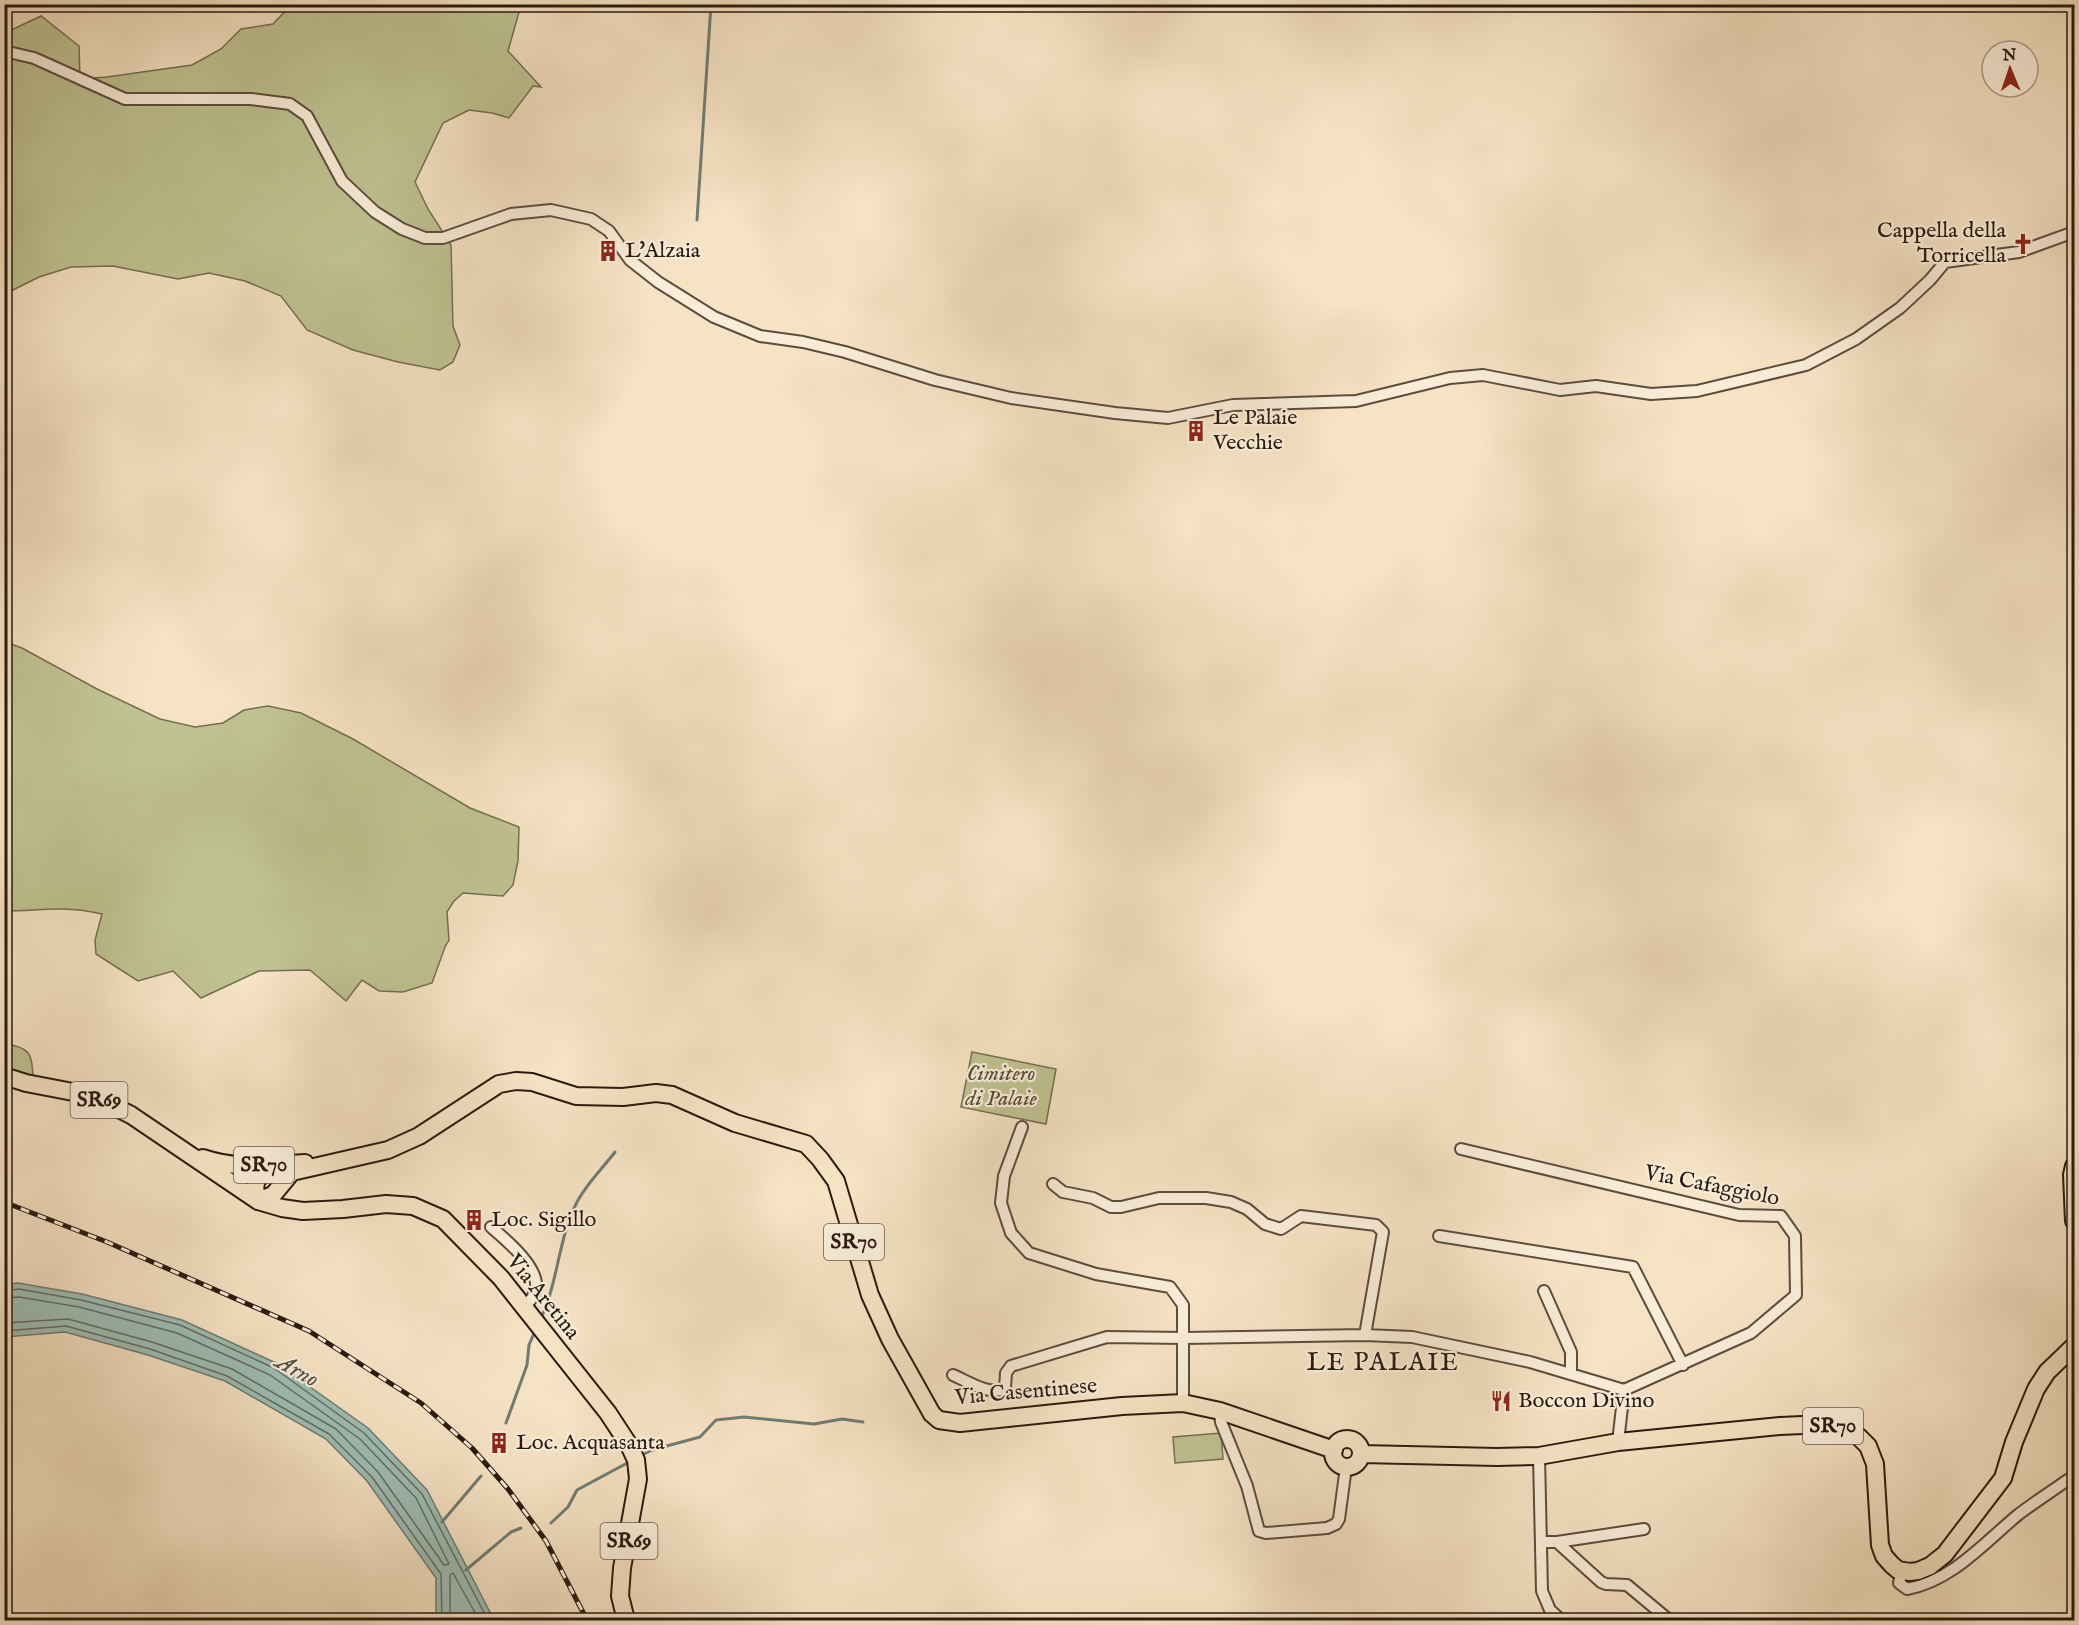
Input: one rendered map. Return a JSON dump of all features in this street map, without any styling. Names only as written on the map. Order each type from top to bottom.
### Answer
[{"type":"main road","name":"Via Aretina","points":[[4,1076],[103,1101],[131,1115],[258,1201],[303,1211],[398,1204],[413,1206],[443,1220],[501,1278],[608,1413],[629,1445],[638,1479],[622,1569],[620,1596],[626,1620]]},
{"type":"main road","name":"Via Casentinese","points":[[304,1163],[278,1167],[261,1174],[255,1185],[258,1201],[273,1195],[292,1172],[387,1150],[418,1136],[499,1084],[516,1081],[532,1082],[576,1096],[623,1097],[656,1093],[672,1095],[735,1123],[806,1144],[820,1159],[836,1181],[874,1304],[927,1407],[939,1420],[960,1424],[1122,1406],[1183,1403],[1220,1411],[1334,1450]]},
{"type":"main road","name":"Via Casentinese","points":[[183,1151],[223,1165],[238,1166],[347,1159]]},
{"type":"main road","points":[[2074,1166],[2072,1175],[2074,1221]]},
{"type":"main road","name":"SR70","points":[[284,1181],[282,1189],[286,1202],[303,1211]]},
{"type":"main road","points":[[1902,1570],[1918,1571],[1930,1566],[1945,1554],[1963,1533],[2003,1478],[2014,1442],[2036,1389],[2047,1372],[2074,1346]]},
{"type":"main road","name":"SR70","points":[[1361,1454],[1539,1456],[1618,1442],[1816,1424],[1848,1430],[1868,1446],[1875,1464],[1880,1545],[1888,1560],[1898,1570],[1902,1570]]},
{"type":"main road","points":[[1350,1439],[1357,1442],[1361,1454],[1355,1465],[1346,1467],[1337,1463],[1334,1450],[1338,1442],[1350,1439]]},
{"type":"street","points":[[4,51],[34,58],[125,99],[251,99],[290,104],[307,116],[342,181],[375,212],[402,230],[425,238],[443,238],[511,214],[550,210],[591,219],[609,231],[630,260],[658,282],[714,317],[760,336],[803,342],[845,352],[935,380],[1011,398],[1114,413],[1168,418],[1233,405],[1356,401],[1450,378],[1483,375],[1560,390],[1596,386],[1651,394],[1697,391],[1806,365],[1856,339],[1900,308],[1945,262],[2028,250],[2074,232]]},
{"type":"street","points":[[1022,1127],[1004,1176],[1000,1203],[1011,1233],[1029,1253],[1096,1274],[1170,1287],[1183,1305],[1183,1403]]},
{"type":"street","name":"Via Cafaggiolo","points":[[1461,1149],[1739,1215],[1781,1216],[1795,1236],[1796,1295],[1751,1333],[1624,1390]]},
{"type":"street","points":[[1053,1184],[1063,1192],[1093,1198],[1111,1207],[1121,1207],[1159,1198],[1206,1198],[1231,1202],[1247,1209],[1265,1224],[1281,1229],[1300,1216],[1376,1225],[1383,1232],[1365,1335]]},
{"type":"street","points":[[490,1227],[516,1250],[532,1272],[537,1285],[534,1296],[524,1307]]},
{"type":"street","points":[[1439,1236],[1633,1267],[1683,1365]]},
{"type":"street","points":[[1544,1292],[1571,1352],[1571,1374]]},
{"type":"street","points":[[953,1375],[991,1390],[1001,1391],[1005,1388],[1006,1373],[1011,1366],[1107,1337],[1365,1335],[1412,1337],[1530,1362],[1624,1390],[1618,1442]]},
{"type":"street","points":[[1220,1411],[1221,1422],[1253,1505],[1259,1531],[1266,1533],[1327,1528],[1336,1524],[1339,1519],[1346,1467]]},
{"type":"street","points":[[1539,1456],[1542,1591],[1550,1610],[1561,1620]]},
{"type":"street","points":[[1902,1570],[1899,1583],[1907,1589],[1921,1587],[1961,1564],[2020,1513],[2069,1479],[2074,1478]]},
{"type":"street","points":[[1541,1542],[1557,1542],[1644,1529]]},
{"type":"street","points":[[1557,1542],[1601,1582],[1626,1585],[1669,1620]]},
{"type":"green space","points":[[291,5],[521,5],[508,51],[541,87],[533,86],[509,118],[469,110],[443,123],[415,182],[428,209],[451,245],[453,326],[460,345],[453,362],[440,370],[353,350],[307,330],[281,296],[245,281],[209,273],[178,279],[113,266],[71,267],[39,277],[5,294],[5,33],[41,16],[79,46],[80,79],[107,77],[192,65],[221,49],[241,29],[273,24]]},
{"type":"green space","points":[[5,642],[22,648],[97,689],[160,719],[195,727],[223,723],[244,710],[268,706],[301,713],[353,739],[470,808],[519,827],[518,861],[513,885],[503,896],[463,893],[454,901],[447,912],[449,940],[432,983],[403,992],[379,991],[362,980],[346,1001],[310,970],[259,971],[201,998],[173,971],[138,981],[96,954],[95,940],[102,914],[65,909],[5,911]]},
{"type":"green space","points":[[4,1042],[21,1048],[29,1054],[33,1076],[5,1067]]},
{"type":"green space","name":"Cimitero di Palaie","points":[[972,1052],[1056,1069],[1046,1124],[961,1107]]},
{"type":"green space","points":[[1221,1433],[1223,1459],[1175,1463],[1173,1437]]},
{"type":"water","name":"Arno","points":[[18,1283],[82,1294],[182,1320],[276,1363],[368,1428],[427,1490],[494,1620],[436,1620],[436,1578],[367,1481],[326,1439],[225,1381],[148,1355],[65,1332],[5,1337],[5,1285]]},
{"type":"waterway","points":[[697,220],[711,4]]},
{"type":"waterway","points":[[540,1320],[551,1292],[565,1232],[576,1204],[589,1183],[615,1152]]},
{"type":"waterway","points":[[506,1423],[527,1365],[529,1345],[535,1331]]},
{"type":"waterway","points":[[640,1456],[652,1450],[700,1437],[716,1420],[744,1417],[814,1424],[842,1419],[863,1422]]},
{"type":"waterway","points":[[551,1523],[568,1507],[577,1490],[631,1461]]},
{"type":"waterway","points":[[442,1522],[481,1476]]},
{"type":"waterway","points":[[466,1570],[511,1532],[521,1528]]},
{"type":"railway","points":[[4,1202],[107,1242],[309,1331],[421,1403],[472,1448],[508,1489],[546,1541],[587,1620]]},
{"type":"place","name":"Cappella della Torricella","points":[[2023,244]]},
{"type":"place","name":"L'Alzaia","points":[[608,251]]},
{"type":"place","name":"Le Palaie Vecchie","points":[[1196,431]]},
{"type":"place","name":"Loc. Sigillo","points":[[474,1220]]},
{"type":"place","name":"Boccon Divino","points":[[1501,1401]]},
{"type":"place","name":"Loc. Acquasanta","points":[[499,1443]]},
{"type":"district","name":"LE PALAIE","points":[[1383,1362]]}]
